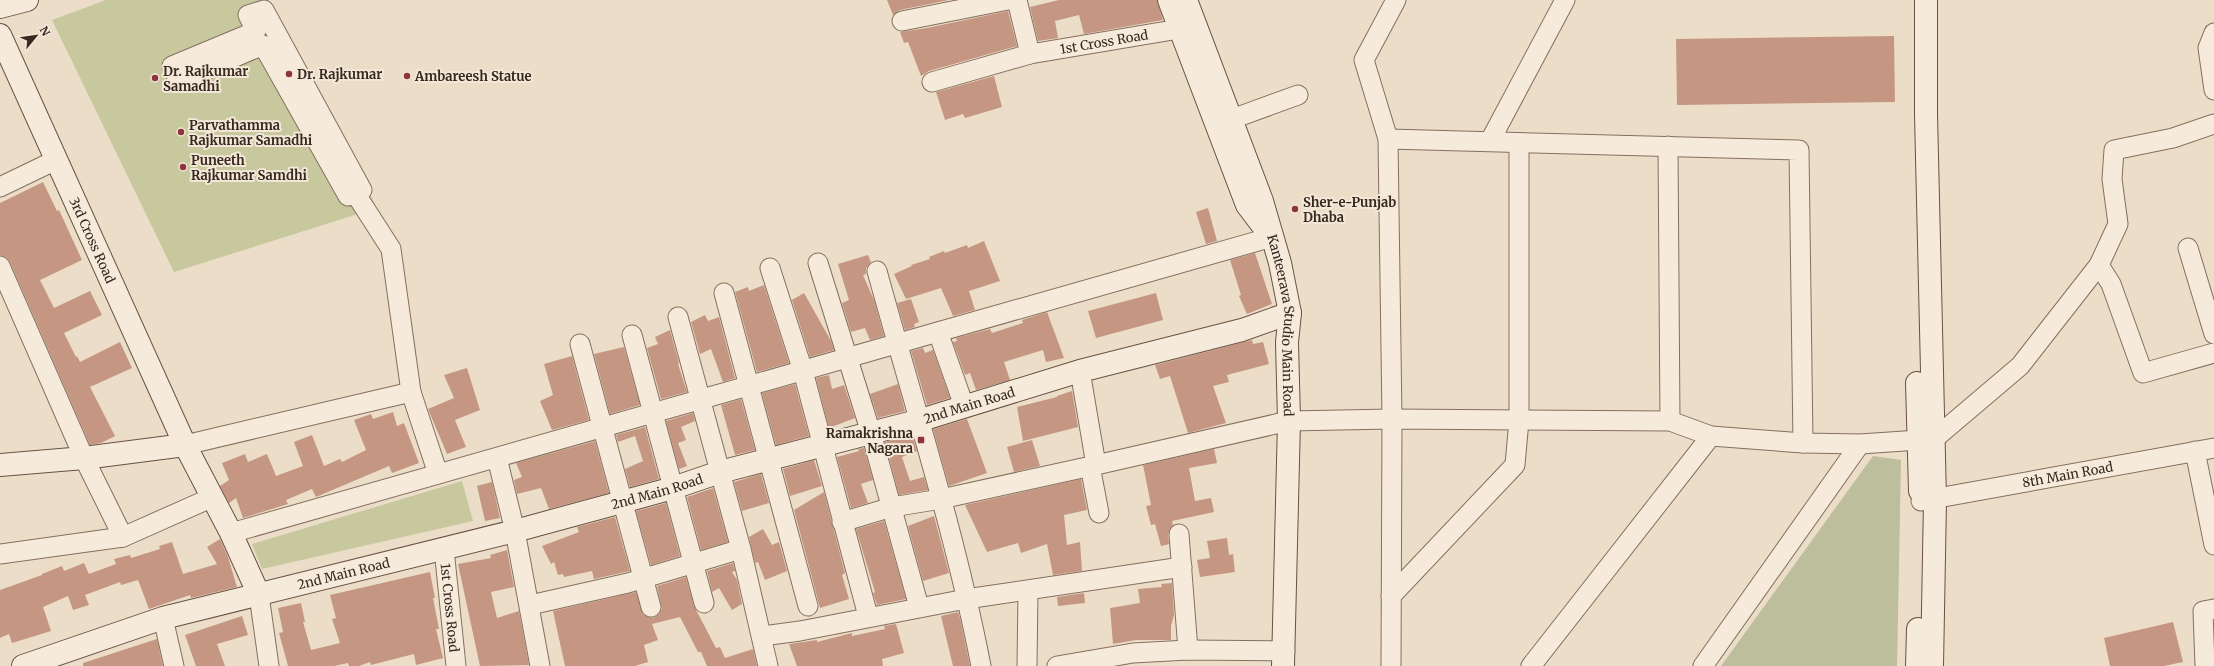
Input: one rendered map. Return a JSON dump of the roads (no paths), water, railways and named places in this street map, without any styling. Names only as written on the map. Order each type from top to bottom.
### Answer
[{"type":"street","points":[[0,7],[27,0]]},
{"type":"street","points":[[902,21],[1008,0]]},
{"type":"street","points":[[1017,0],[1030,54]]},
{"type":"street","points":[[231,533],[1272,237],[1248,206],[1168,0]]},
{"type":"street","name":"Kanteerava Studio Main Road","points":[[1186,0],[1262,201],[1280,263],[1290,313],[1288,342],[1289,422],[1284,658]]},
{"type":"street","points":[[1391,666],[1392,420],[1388,139],[1364,60],[1396,0]]},
{"type":"street","points":[[1490,142],[1565,0]]},
{"type":"street","points":[[1916,0],[1928,501],[1925,639],[1917,666]]},
{"type":"street","points":[[1926,0],[1926,440]]},
{"type":"street","points":[[264,10],[362,190],[355,193],[348,196],[264,45],[179,81],[172,66],[256,32],[248,15],[264,10]]},
{"type":"street","name":"1st Cross Road","points":[[932,82],[1030,54],[1179,29]]},
{"type":"street","points":[[2214,33],[2208,48],[2214,90]]},
{"type":"street","name":"3rd Cross Road","points":[[0,36],[185,445],[231,533],[259,595]]},
{"type":"street","points":[[1232,120],[1298,95]]},
{"type":"street","points":[[842,522],[892,507],[941,499],[1289,422],[1392,420],[1670,421],[1711,436],[1803,443],[1860,444],[1926,440],[2020,366],[2099,265],[2118,224],[2112,180],[2114,150],[2173,138],[2214,124]]},
{"type":"street","points":[[1388,139],[1799,150],[1803,443]]},
{"type":"street","points":[[1391,596],[1515,465],[1519,420],[1519,142]]},
{"type":"street","points":[[1668,146],[1670,421]]},
{"type":"street","points":[[0,187],[56,160]]},
{"type":"street","points":[[355,193],[391,249],[411,392],[438,474]]},
{"type":"street","points":[[2188,248],[2214,334]]},
{"type":"street","points":[[818,263],[872,432],[919,607]]},
{"type":"street","points":[[2099,265],[2110,284],[2144,373],[2214,353]]},
{"type":"street","points":[[0,266],[84,458],[123,537]]},
{"type":"street","points":[[770,268],[802,371],[868,616]]},
{"type":"street","points":[[877,271],[897,344],[921,420],[966,599],[981,666]]},
{"type":"street","points":[[724,293],[767,460],[808,606]]},
{"type":"street","name":"2nd Main Road","points":[[22,666],[162,618],[515,531],[623,500],[673,488],[720,472],[921,420],[1080,371],[1242,330],[1290,313]]},
{"type":"street","points":[[678,317],[741,549],[768,666]]},
{"type":"street","points":[[938,332],[964,406]]},
{"type":"street","points":[[632,335],[704,603]]},
{"type":"street","points":[[580,344],[651,607]]},
{"type":"street","points":[[1080,371],[1099,513]]},
{"type":"street","points":[[0,465],[84,458],[185,445],[411,392]]},
{"type":"street","points":[[1531,666],[1711,436]]},
{"type":"street","points":[[1703,666],[1860,444]]},
{"type":"street","name":"8th Main Road","points":[[1928,501],[2214,448]]},
{"type":"street","points":[[2195,451],[2214,546]]},
{"type":"street","points":[[497,458],[515,531],[540,666]]},
{"type":"street","points":[[0,554],[123,537],[212,497]]},
{"type":"street","points":[[1179,534],[1188,650]]},
{"type":"street","name":"1st Cross Road","points":[[444,549],[456,666]]},
{"type":"street","points":[[530,606],[644,578],[741,549]]},
{"type":"street","points":[[762,636],[800,631],[868,616],[966,599],[1182,567]]},
{"type":"street","points":[[1027,666],[1028,591]]},
{"type":"street","points":[[259,595],[269,666]]},
{"type":"street","points":[[2205,666],[2203,611],[2214,609]]},
{"type":"street","points":[[162,618],[174,666]]},
{"type":"street","points":[[1925,639],[1932,666]]},
{"type":"street","points":[[1057,666],[1133,653],[1188,650],[1284,658]]},
{"type":"place","name":"Dr. Rajkumar","points":[[289,74]]},
{"type":"place","name":"Ambareesh Statue","points":[[407,76]]},
{"type":"place","name":"Dr. Rajkumar Samadhi","points":[[155,78]]},
{"type":"place","name":"Parvathamma Rajkumar Samadhi","points":[[181,132]]},
{"type":"place","name":"Puneeth Rajkumar Samdhi","points":[[183,167]]},
{"type":"place","name":"Sher-e-Punjab Dhaba","points":[[1295,209]]},
{"type":"place","name":"Ramakrishna Nagara","points":[[921,440]]}]
